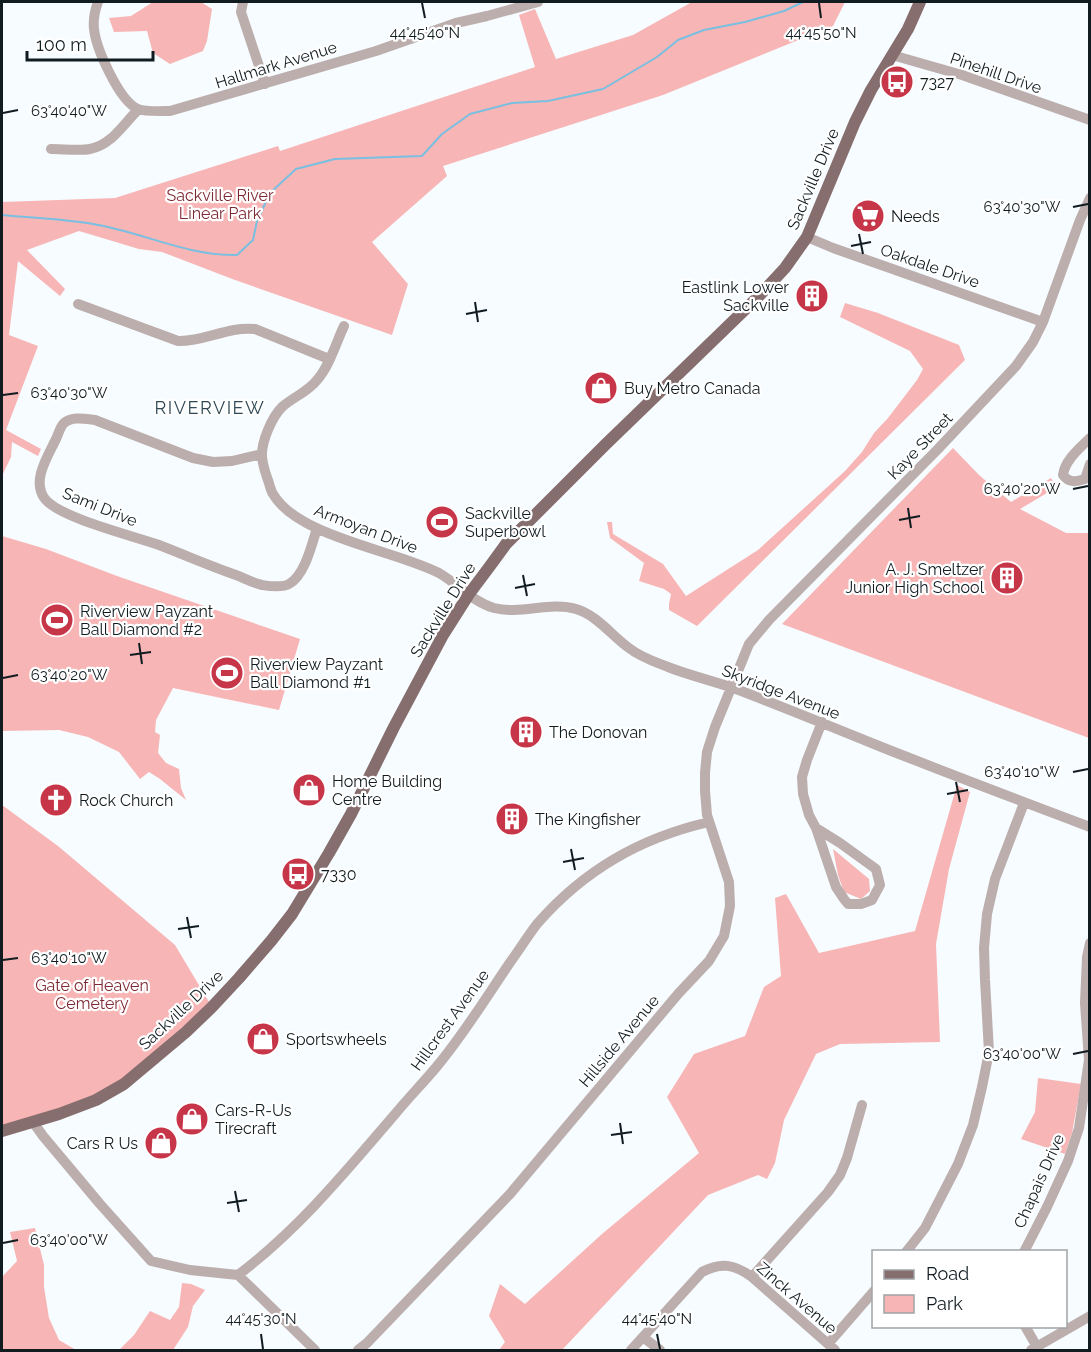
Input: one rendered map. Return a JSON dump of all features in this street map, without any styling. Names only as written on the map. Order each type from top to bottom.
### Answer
[{"type":"main road","name":"Sackville Drive","points":[[2,1131],[96,1100],[124,1084],[212,1006],[239,978],[292,914],[351,814],[443,635],[469,594],[506,544],[758,297],[785,268],[807,237],[855,122],[871,90],[908,29],[920,2]]},
{"type":"street","points":[[51,149],[89,149],[101,146],[111,140],[138,110],[126,101],[119,90],[98,47],[93,27],[98,2]]},
{"type":"street","points":[[243,2],[241,12],[265,84]]},
{"type":"street","name":"Hallmark Avenue","points":[[138,110],[170,111],[376,51],[456,24],[538,2]]},
{"type":"street","name":"Pinehill Drive","points":[[892,55],[962,75],[1089,120]]},
{"type":"street","name":"Kaye Street","points":[[732,688],[749,644],[755,636],[1016,366],[1033,342],[1043,322],[1089,198]]},
{"type":"street","name":"Oakdale Drive","points":[[807,237],[1043,322]]},
{"type":"street","points":[[78,304],[178,341],[192,340],[238,328],[255,329],[329,359]]},
{"type":"street","name":"Armoyan Drive","points":[[344,326],[318,379],[311,387],[282,408],[270,424],[262,454],[273,494],[288,511],[301,521],[432,570],[469,594]]},
{"type":"street","name":"Sami Drive","points":[[262,454],[232,461],[213,462],[193,458],[95,420],[72,419],[64,423],[42,468],[40,485],[45,498],[57,508],[83,520],[262,585],[288,584],[299,574],[318,528]]},
{"type":"street","points":[[1089,438],[1068,460],[1063,475],[1074,482],[1084,479],[1089,464]]},
{"type":"street","name":"Skyridge Avenue","points":[[469,594],[487,606],[498,609],[575,608],[595,619],[637,654],[822,722],[1089,827]]},
{"type":"street","name":"Hillside Avenue","points":[[358,1350],[510,1194],[678,994],[709,961],[724,936],[730,906],[729,882],[709,822],[705,773],[707,753],[715,727],[732,688]]},
{"type":"street","points":[[816,828],[876,869],[880,885],[872,900],[861,904],[848,904],[844,900],[836,887],[803,794],[802,777],[822,722]]},
{"type":"street","points":[[907,1250],[925,1228],[958,1164],[973,1125],[989,1052],[984,969],[987,914],[995,879],[1024,803]]},
{"type":"street","name":"Hillcrest Avenue","points":[[238,1275],[269,1250],[348,1170],[439,1065],[537,925],[564,896],[592,873],[623,853],[680,828],[709,822]]},
{"type":"street","name":"Chapais Drive","points":[[1025,1250],[1084,1129],[1089,1060],[1085,1003],[1089,943]]},
{"type":"street","points":[[752,1276],[840,1175],[862,1105]]},
{"type":"street","points":[[33,1122],[100,1204],[151,1261],[190,1270],[238,1275],[315,1350]]},
{"type":"street","name":"Zinck Avenue","points":[[632,1350],[702,1272],[723,1265],[740,1269],[752,1276],[831,1347]]},
{"type":"street","points":[[831,1347],[872,1292]]},
{"type":"street","points":[[1026,1328],[1034,1349],[1089,1316]]},
{"type":"street","points":[[644,1338],[660,1350]]},
{"type":"green space","points":[[153,2],[201,2],[212,9],[207,41],[203,51],[170,64],[153,53],[147,31],[114,32],[109,18],[131,16]]},
{"type":"green space","name":"Sackville River Linear Park","points":[[692,2],[845,2],[833,26],[663,95],[443,166],[447,176],[372,242],[408,284],[392,335],[162,252],[139,249],[79,231],[27,250],[65,289],[60,296],[18,261],[9,335],[38,346],[6,430],[41,449],[38,456],[12,442],[11,457],[2,476],[2,202],[115,198],[278,146],[280,151],[535,67],[519,15],[535,9],[556,59],[633,35]]},
{"type":"green space","points":[[845,303],[878,313],[959,345],[965,360],[697,626],[669,610],[671,594],[664,589],[639,581],[644,563],[610,538],[607,522],[612,522],[613,534],[663,564],[686,596],[758,550],[845,471],[888,418],[923,369],[910,351],[840,317]]},
{"type":"green space","points":[[953,448],[979,475],[1011,502],[1051,478],[1057,487],[1020,509],[1066,533],[1089,533],[1089,738],[782,624]]},
{"type":"green space","points":[[2,536],[46,549],[300,639],[279,710],[173,688],[156,720],[155,732],[160,735],[158,753],[166,763],[179,769],[181,788],[186,800],[149,772],[140,779],[119,752],[88,737],[59,730],[2,731]]},
{"type":"green space","points":[[957,785],[970,792],[949,869],[936,944],[940,1042],[840,1044],[816,1054],[784,1120],[775,1163],[767,1179],[758,1175],[708,1195],[562,1350],[499,1350],[505,1342],[489,1316],[500,1284],[525,1304],[602,1234],[699,1153],[667,1097],[694,1054],[745,1036],[764,987],[781,976],[775,898],[786,894],[819,953],[915,931]]},
{"type":"green space","name":"Gate of Heaven Cemetery","points":[[2,805],[58,846],[175,945],[212,1007],[124,1084],[2,1131]]},
{"type":"green space","points":[[833,849],[869,879],[870,891],[861,899],[844,892]]},
{"type":"green space","points":[[1038,1078],[1081,1084],[1072,1133],[1065,1154],[1021,1139],[1035,1112]]},
{"type":"green space","points":[[35,1228],[44,1265],[44,1287],[49,1318],[59,1340],[76,1350],[2,1350],[2,1277],[17,1261],[10,1232]]},
{"type":"green space","points":[[182,1283],[205,1290],[193,1306],[188,1327],[173,1350],[119,1350],[134,1335],[150,1311],[170,1320],[179,1307]]},
{"type":"waterway","points":[[2,215],[93,224],[200,252],[237,255],[253,240],[257,221],[270,193],[296,169],[335,159],[422,156],[442,134],[470,114],[512,103],[548,101],[603,89],[657,57],[678,40],[704,30],[784,11],[803,2]]},
{"type":"place","name":"7327","points":[[897,82]]},
{"type":"place","name":"Needs","points":[[868,216]]},
{"type":"place","name":"Eastlink Lower Sackville","points":[[812,296]]},
{"type":"place","name":"Buy Metro Canada","points":[[601,388]]},
{"type":"place","name":"Sackville Superbowl","points":[[442,522]]},
{"type":"place","name":"A. J. Smeltzer Junior High School","points":[[1007,578]]},
{"type":"place","name":"Riverview Payzant Ball Diamond #2","points":[[57,620]]},
{"type":"place","name":"Riverview Payzant Ball Diamond #1","points":[[227,673]]},
{"type":"place","name":"The Donovan","points":[[526,732]]},
{"type":"place","name":"Home Building Centre","points":[[309,790]]},
{"type":"place","name":"Rock Church","points":[[56,800]]},
{"type":"place","name":"The Kingfisher","points":[[512,819]]},
{"type":"place","name":"7330","points":[[298,874]]},
{"type":"place","name":"Sportswheels","points":[[263,1039]]},
{"type":"place","name":"Cars-R-Us Tirecraft","points":[[192,1119]]},
{"type":"place","name":"Cars R Us","points":[[161,1143]]},
{"type":"district","name":"RIVERVIEW","points":[[210,407]]}]
